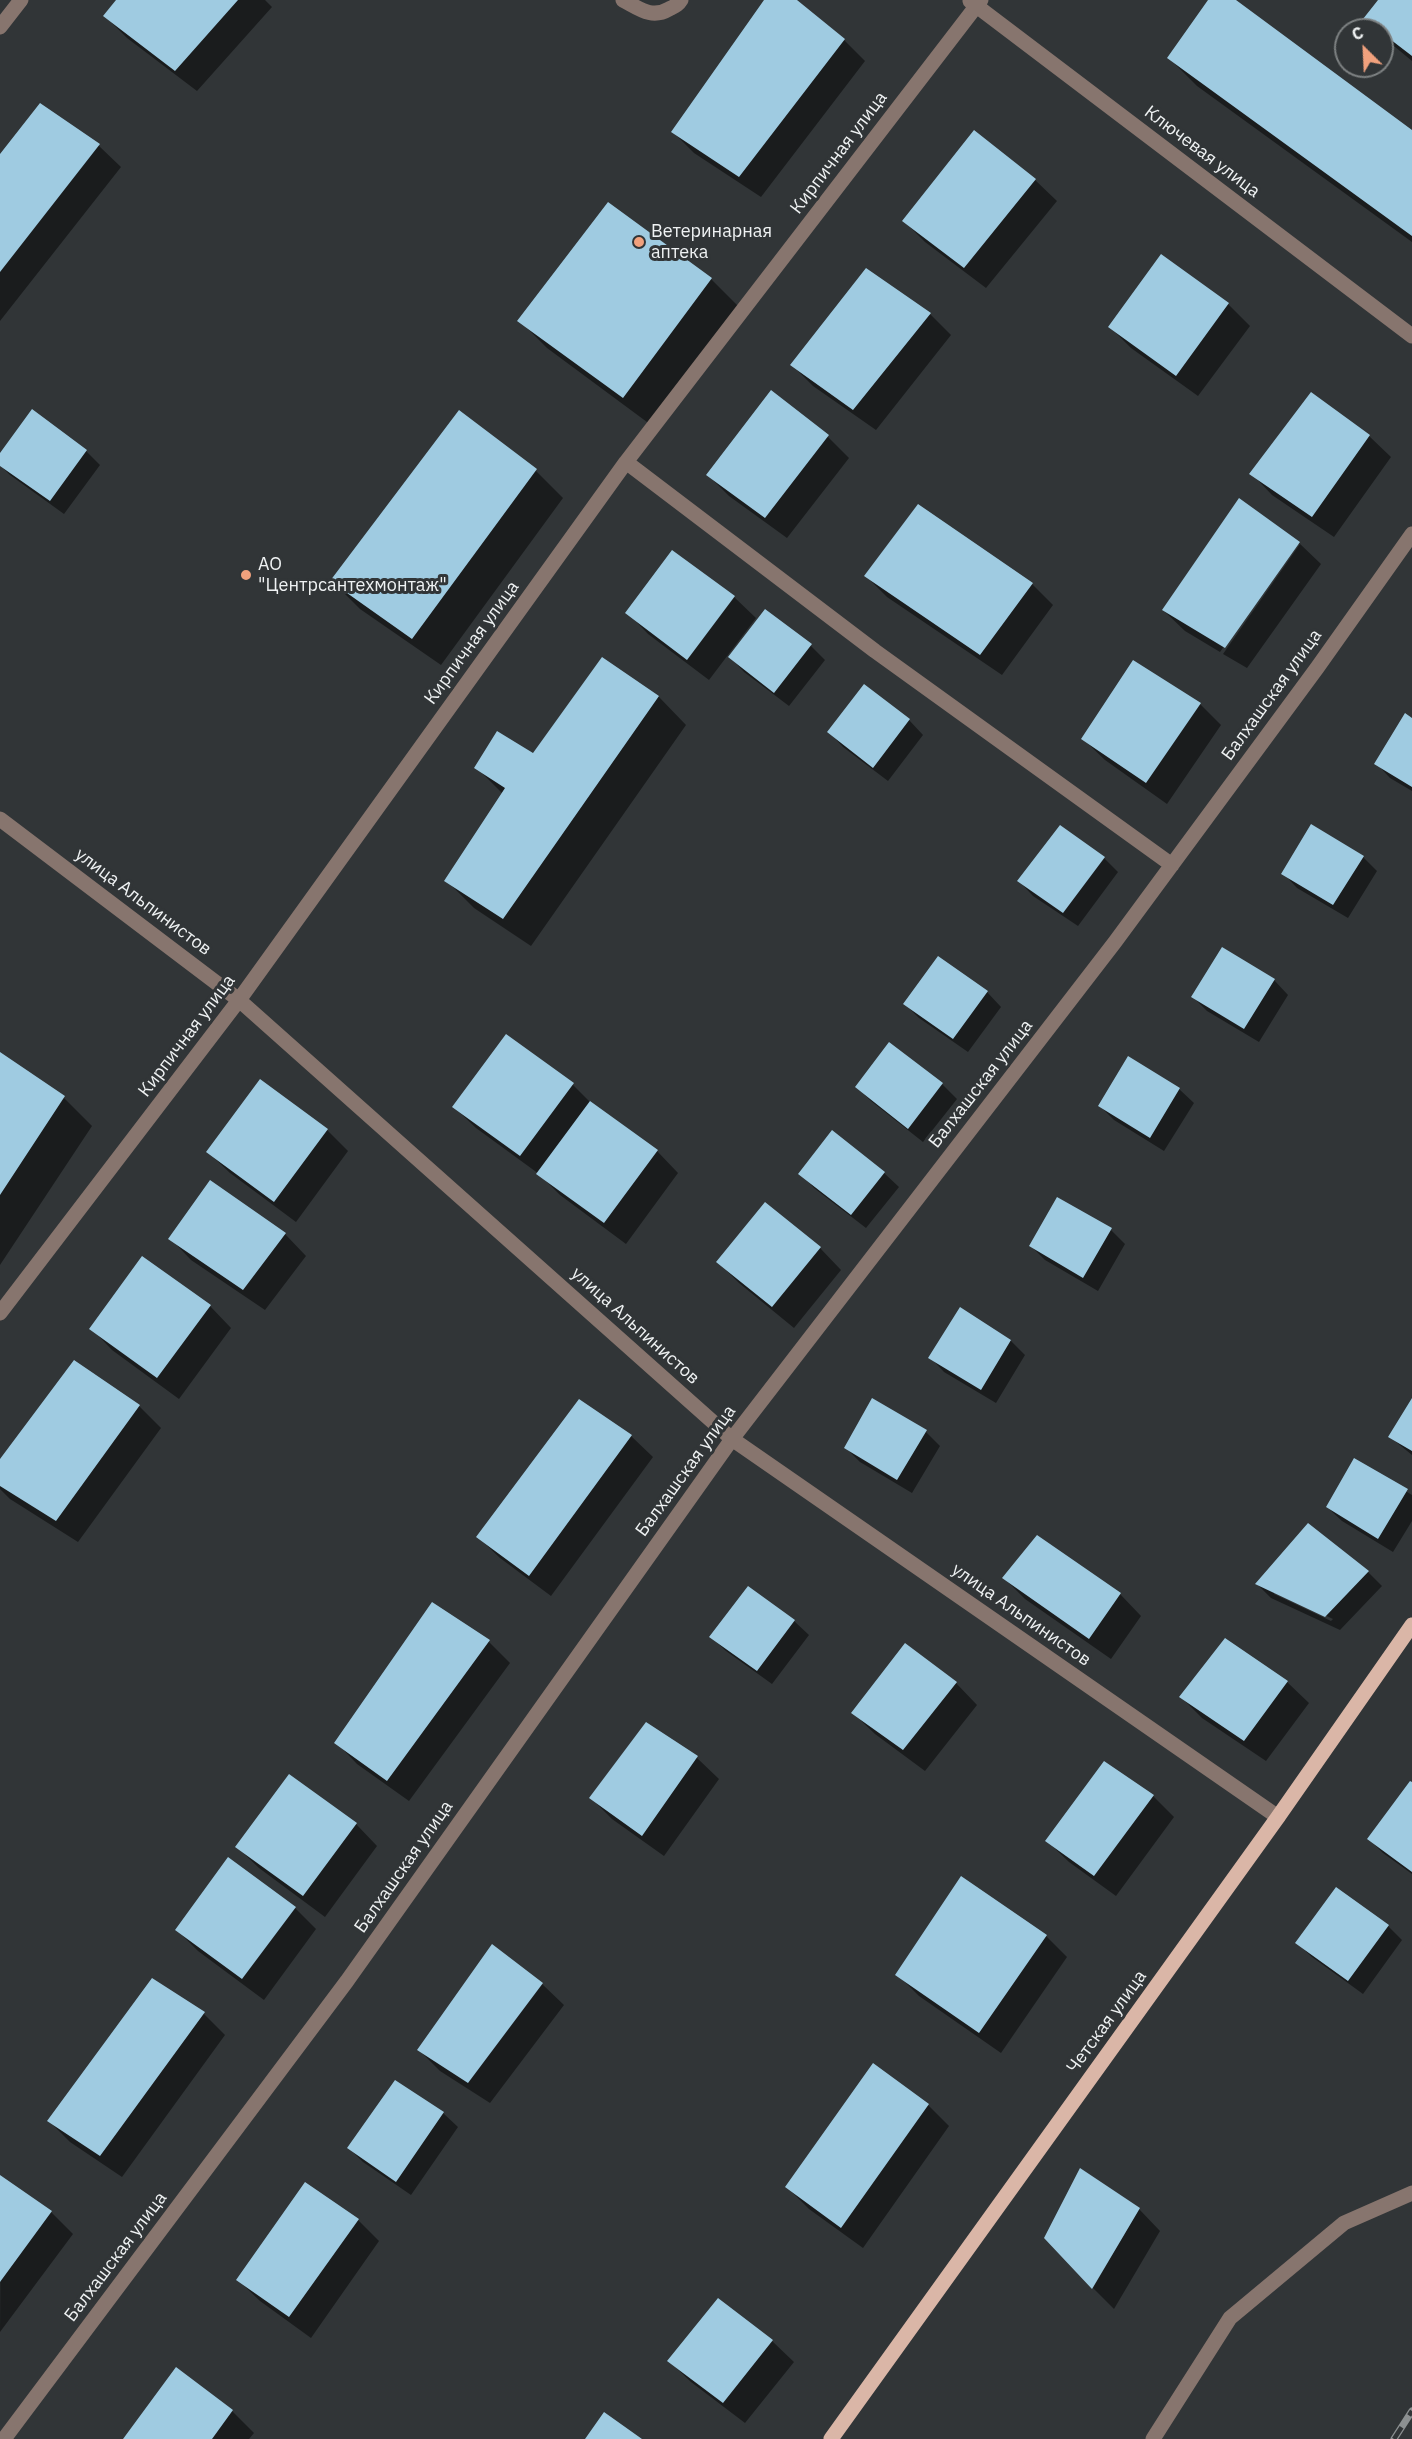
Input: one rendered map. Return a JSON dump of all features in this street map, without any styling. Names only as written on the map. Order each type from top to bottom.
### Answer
[{"type":"main road","name":"Четская улица","points":[[831,2439],[1278,1817],[1412,1625]]},
{"type":"street","points":[[0,27],[21,0]]},
{"type":"street","points":[[624,0],[646,13],[659,15],[681,0]]},
{"type":"street","name":"Ключевая улица","points":[[975,2],[1412,336]]},
{"type":"street","name":"Кирпичная улица","points":[[0,1313],[239,1000],[626,462],[975,2]]},
{"type":"street","points":[[626,462],[875,651],[1172,865]]},
{"type":"street","name":"Балхашская улица","points":[[4,2439],[347,1981],[732,1439],[1108,951],[1412,534]]},
{"type":"street","name":"улица Альпинистов","points":[[0,819],[239,1000],[732,1439],[1278,1817]]},
{"type":"street","points":[[1153,2439],[1230,2318],[1344,2223],[1412,2193]]},
{"type":"building","points":[[116,0],[238,0],[175,71],[103,16]]},
{"type":"building","points":[[764,0],[797,0],[845,39],[739,177],[671,132]]},
{"type":"building","points":[[1208,0],[1236,0],[1334,72],[1334,78],[1342,78],[1412,130],[1412,236],[1167,58]]},
{"type":"building","points":[[1378,0],[1412,0],[1412,56],[1394,42],[1394,18],[1364,18]]},
{"type":"building","points":[[40,103],[100,144],[0,272],[0,154]]},
{"type":"building","points":[[974,130],[1036,179],[964,268],[902,221]]},
{"type":"building","points":[[608,202],[712,278],[623,398],[517,321]]},
{"type":"building","points":[[1161,254],[1229,303],[1176,376],[1108,327]]},
{"type":"building","points":[[866,268],[931,313],[853,410],[790,365]]},
{"type":"building","points":[[771,390],[829,435],[765,518],[706,475]]},
{"type":"building","points":[[1311,392],[1370,435],[1312,517],[1249,474]]},
{"type":"building","points":[[32,409],[87,450],[50,501],[0,466],[0,453]]},
{"type":"building","points":[[459,410],[537,469],[412,639],[330,581]]},
{"type":"building","points":[[1239,498],[1300,542],[1225,648],[1162,610]]},
{"type":"building","points":[[918,504],[1033,583],[980,655],[864,576]]},
{"type":"building","points":[[672,550],[735,596],[687,660],[625,613]]},
{"type":"building","points":[[765,609],[812,644],[774,693],[728,657]]},
{"type":"building","points":[[602,657],[659,696],[503,919],[444,881],[505,788],[474,768],[497,731],[533,753]]},
{"type":"building","points":[[1133,660],[1201,703],[1146,783],[1081,739]]},
{"type":"building","points":[[864,684],[910,719],[873,768],[827,732]]},
{"type":"building","points":[[1405,713],[1412,718],[1412,787],[1374,764]]},
{"type":"building","points":[[1311,824],[1364,856],[1333,905],[1281,874]]},
{"type":"building","points":[[1060,825],[1105,857],[1063,913],[1017,881]]},
{"type":"building","points":[[1222,947],[1275,979],[1244,1029],[1191,997]]},
{"type":"building","points":[[938,956],[988,991],[953,1039],[903,1004]]},
{"type":"building","points":[[506,1034],[574,1083],[520,1156],[452,1107]]},
{"type":"building","points":[[889,1042],[943,1083],[908,1129],[855,1087]]},
{"type":"building","points":[[0,1052],[65,1096],[0,1195]]},
{"type":"building","points":[[1128,1056],[1180,1088],[1150,1138],[1098,1106]]},
{"type":"building","points":[[260,1079],[328,1129],[274,1202],[206,1152]]},
{"type":"building","points":[[590,1101],[658,1150],[604,1223],[536,1174]]},
{"type":"building","points":[[832,1130],[885,1172],[851,1215],[798,1174]]},
{"type":"building","points":[[210,1180],[286,1233],[243,1290],[168,1239]]},
{"type":"building","points":[[1057,1197],[1112,1228],[1083,1278],[1029,1246]]},
{"type":"building","points":[[765,1202],[821,1247],[772,1307],[716,1262]]},
{"type":"building","points":[[142,1256],[211,1305],[157,1378],[89,1329]]},
{"type":"building","points":[[960,1307],[1011,1340],[981,1390],[928,1358]]},
{"type":"building","points":[[74,1360],[140,1405],[56,1521],[0,1486],[0,1459]]},
{"type":"building","points":[[872,1398],[927,1430],[897,1480],[844,1448]]},
{"type":"building","points":[[1412,1398],[1412,1451],[1388,1437]]},
{"type":"building","points":[[579,1399],[632,1435],[529,1576],[476,1537]]},
{"type":"building","points":[[1354,1458],[1408,1489],[1378,1539],[1326,1507]]},
{"type":"building","points":[[1308,1523],[1369,1571],[1325,1617],[1255,1584]]},
{"type":"building","points":[[1037,1535],[1121,1593],[1089,1639],[1002,1578]]},
{"type":"building","points":[[748,1586],[795,1620],[757,1671],[709,1637]]},
{"type":"building","points":[[432,1602],[490,1640],[387,1781],[334,1743]]},
{"type":"building","points":[[1225,1638],[1288,1681],[1244,1741],[1179,1697]]},
{"type":"building","points":[[905,1643],[957,1682],[903,1750],[851,1713]]},
{"type":"building","points":[[646,1722],[698,1756],[642,1836],[589,1798]]},
{"type":"building","points":[[1104,1761],[1154,1795],[1094,1876],[1045,1841]]},
{"type":"building","points":[[289,1774],[357,1823],[303,1896],[235,1847]]},
{"type":"building","points":[[1410,1781],[1412,1782],[1412,1872],[1367,1839]]},
{"type":"building","points":[[228,1857],[296,1907],[242,1979],[175,1930]]},
{"type":"building","points":[[961,1876],[1047,1935],[979,2033],[895,1975]]},
{"type":"building","points":[[1336,1887],[1389,1925],[1348,1981],[1295,1943]]},
{"type":"building","points":[[492,1944],[543,1983],[468,2083],[417,2050]]},
{"type":"building","points":[[152,1978],[205,2012],[100,2156],[47,2121]]},
{"type":"building","points":[[873,2063],[929,2104],[841,2228],[785,2187]]},
{"type":"building","points":[[395,2080],[444,2112],[396,2182],[347,2148]]},
{"type":"building","points":[[1080,2168],[1140,2208],[1092,2289],[1044,2238]]},
{"type":"building","points":[[0,2175],[52,2211],[0,2282]]},
{"type":"building","points":[[305,2182],[359,2219],[289,2317],[236,2280]]},
{"type":"building","points":[[718,2298],[773,2340],[723,2403],[667,2361]]},
{"type":"building","points":[[176,2367],[233,2410],[212,2439],[123,2439]]},
{"type":"building","points":[[604,2412],[642,2439],[585,2439]]},
{"type":"railway","points":[[1394,2439],[1412,2411]]},
{"type":"place","name":"Ветеринарная аптека","points":[[639,242]]},
{"type":"place","name":"АО \"Центрсантехмонтаж\"","points":[[246,575]]}]
